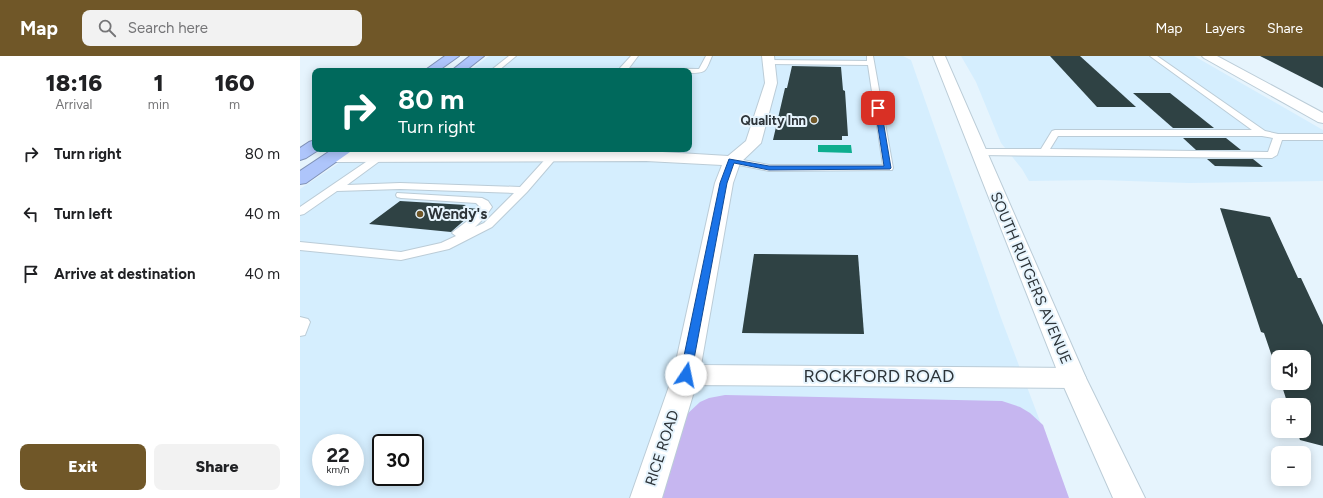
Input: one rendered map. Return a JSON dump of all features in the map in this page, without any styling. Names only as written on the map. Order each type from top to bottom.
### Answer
[{"type":"highway","points":[[435,68],[453,56]]},
{"type":"highway","points":[[461,68],[478,56]]},
{"type":"highway","points":[[300,155],[312,147]]},
{"type":"highway","points":[[300,179],[339,153]]},
{"type":"street","name":"SOUTH RUTGERS AVENUE","points":[[938,56],[1073,378],[1129,498]]},
{"type":"street","points":[[1208,56],[1323,120]]},
{"type":"street","name":"RICE ROAD","points":[[646,498],[686,375],[724,183],[732,161],[753,143],[771,84],[769,59]]},
{"type":"street","points":[[339,153],[522,153],[553,156],[648,153],[732,161]]},
{"type":"street","name":"ROCKFORD ROAD","points":[[686,375],[1073,378]]},
{"type":"lane","points":[[498,68],[514,56]]},
{"type":"lane","points":[[625,68],[635,56]]},
{"type":"lane","points":[[692,71],[702,71],[709,56]]},
{"type":"lane","points":[[1153,56],[1262,133]]},
{"type":"lane","points":[[732,161],[769,168],[888,168],[871,59],[769,59]]},
{"type":"lane","points":[[1044,152],[1055,133],[1262,133],[1278,137],[1323,137]]},
{"type":"lane","points":[[979,152],[1272,155],[1278,137]]},
{"type":"lane","points":[[300,212],[386,153]]},
{"type":"lane","points":[[300,246],[401,256],[445,246],[488,225],[523,190],[553,156]]},
{"type":"lane","points":[[336,188],[400,186],[523,190]]},
{"type":"lane","points":[[365,188],[391,194],[478,200],[484,203],[486,207],[483,213],[474,222],[447,238],[381,254]]},
{"type":"lane","points":[[300,322],[303,322],[300,331]]},
{"type":"shaded area","points":[[489,56],[903,56],[911,60],[1001,318],[1069,498],[300,498],[300,189],[356,152],[692,152],[692,68],[473,68]]},
{"type":"shaded area","points":[[961,56],[1194,56],[1323,130],[1323,181],[1189,183],[1099,180],[1029,181],[1022,169],[1001,143],[976,82]]},
{"type":"shaded area","points":[[818,145],[851,145],[852,153],[818,152]]},
{"type":"shaded area","points":[[725,395],[1002,401],[1020,407],[1030,413],[1043,425],[1069,498],[660,498],[685,416],[700,402],[709,398]]},
{"type":"building","points":[[1050,56],[1080,56],[1136,107],[1097,107]]},
{"type":"building","points":[[1260,56],[1323,56],[1323,88]]},
{"type":"building","name":"Quality Inn","points":[[792,66],[841,67],[843,90],[845,91],[848,136],[842,136],[842,140],[773,140],[785,88],[787,88]]},
{"type":"building","points":[[1133,93],[1170,93],[1214,128],[1173,128]]},
{"type":"building","points":[[1183,138],[1226,138],[1241,150],[1196,150]]},
{"type":"building","points":[[1207,159],[1253,159],[1263,167],[1215,166]]},
{"type":"building","name":"Wendy's","points":[[400,201],[466,205],[462,207],[477,209],[451,232],[369,224]]},
{"type":"building","points":[[1220,208],[1270,217],[1298,278],[1301,278],[1323,325],[1323,446],[1300,440],[1299,438],[1311,438],[1311,398],[1286,398],[1283,390],[1311,390],[1311,350],[1271,350],[1271,354],[1264,333],[1261,332]]},
{"type":"building","points":[[754,254],[858,255],[864,334],[742,333]]},
{"type":"place","name":"Quality Inn","points":[[814,120]]},
{"type":"place","name":"Wendy's","points":[[420,214]]},
{"type":"route","points":[[686,375],[724,183],[732,161],[769,168],[888,168],[878,108]]}]
